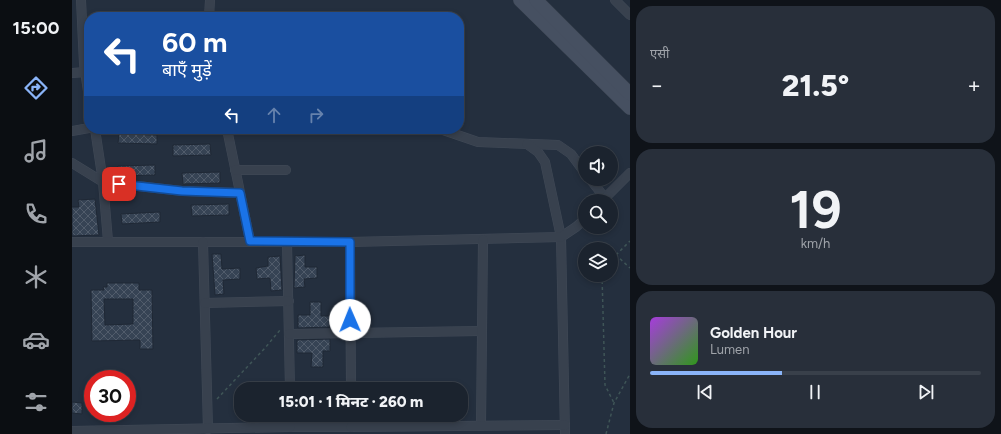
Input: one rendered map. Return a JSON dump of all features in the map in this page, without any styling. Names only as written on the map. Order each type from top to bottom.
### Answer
[{"type":"main road","points":[[520,0],[630,108]]},
{"type":"main road","points":[[536,0],[630,94]]},
{"type":"street","points":[[81,0],[84,43]]},
{"type":"street","points":[[209,12],[210,0]]},
{"type":"street","points":[[615,0],[630,15]]},
{"type":"street","points":[[72,73],[84,72]]},
{"type":"street","points":[[72,131],[84,129]]},
{"type":"street","points":[[96,134],[103,182],[108,241]]},
{"type":"street","points":[[228,134],[250,241]]},
{"type":"street","points":[[455,134],[478,142],[549,144],[564,148],[578,165]]},
{"type":"street","points":[[72,431],[139,432],[208,429],[220,431],[279,431],[290,427],[481,426],[565,429],[561,237],[545,162],[538,152],[527,144]]},
{"type":"street","points":[[72,163],[103,182],[182,191],[240,193]]},
{"type":"street","points":[[235,170],[286,170]]},
{"type":"street","points":[[610,194],[630,173]]},
{"type":"street","points":[[72,242],[350,242],[483,240],[561,237],[578,226]]},
{"type":"street","points":[[481,426],[483,240]]},
{"type":"street","points":[[203,242],[208,429]]},
{"type":"street","points":[[287,242],[290,382]]},
{"type":"street","points":[[350,242],[351,382]]},
{"type":"street","points":[[205,303],[289,301]]},
{"type":"street","points":[[289,334],[481,331]]},
{"type":"street","points":[[290,422],[290,427]]},
{"type":"street","points":[[351,422],[351,427]]},
{"type":"path","points":[[618,253],[630,241]]},
{"type":"path","points":[[618,257],[630,268]]},
{"type":"path","points":[[602,282],[605,385],[614,403]]},
{"type":"path","points":[[208,410],[265,348],[289,318]]},
{"type":"path","points":[[606,434],[614,403],[630,374]]},
{"type":"building","points":[[119,134],[157,135],[157,144],[118,143]]},
{"type":"building","points":[[210,144],[211,155],[173,156],[173,145]]},
{"type":"building","points":[[155,165],[155,175],[119,176],[118,166]]},
{"type":"building","points":[[220,172],[220,183],[183,184],[182,173]]},
{"type":"building","points":[[95,199],[99,235],[72,236],[72,207],[79,207],[78,200]]},
{"type":"building","points":[[229,204],[229,215],[192,216],[191,205]]},
{"type":"building","points":[[160,212],[160,222],[122,224],[121,214]]},
{"type":"building","points":[[212,254],[221,254],[222,269],[240,268],[240,279],[223,280],[224,294],[215,295]]},
{"type":"building","points":[[305,255],[305,267],[317,267],[317,278],[304,279],[305,287],[294,288],[295,256]]},
{"type":"building","points":[[280,256],[282,290],[271,291],[270,278],[257,279],[256,268],[268,266],[268,257]]},
{"type":"building","points":[[107,283],[139,283],[139,290],[152,290],[153,349],[140,349],[140,340],[92,341],[91,290],[104,290],[103,287],[107,287]],"holes":[[[104,299],[133,299],[133,324],[105,325]]]},
{"type":"building","points":[[310,302],[321,302],[321,316],[330,316],[330,327],[298,328],[298,315],[310,315]]},
{"type":"building","points":[[330,339],[330,351],[323,351],[323,367],[311,367],[312,353],[297,353],[297,340]]},
{"type":"building","points":[[72,402],[82,403],[82,414],[72,413]]},
{"type":"route","points":[[119,184],[182,191],[240,193],[250,241],[350,242],[350,320]]}]
